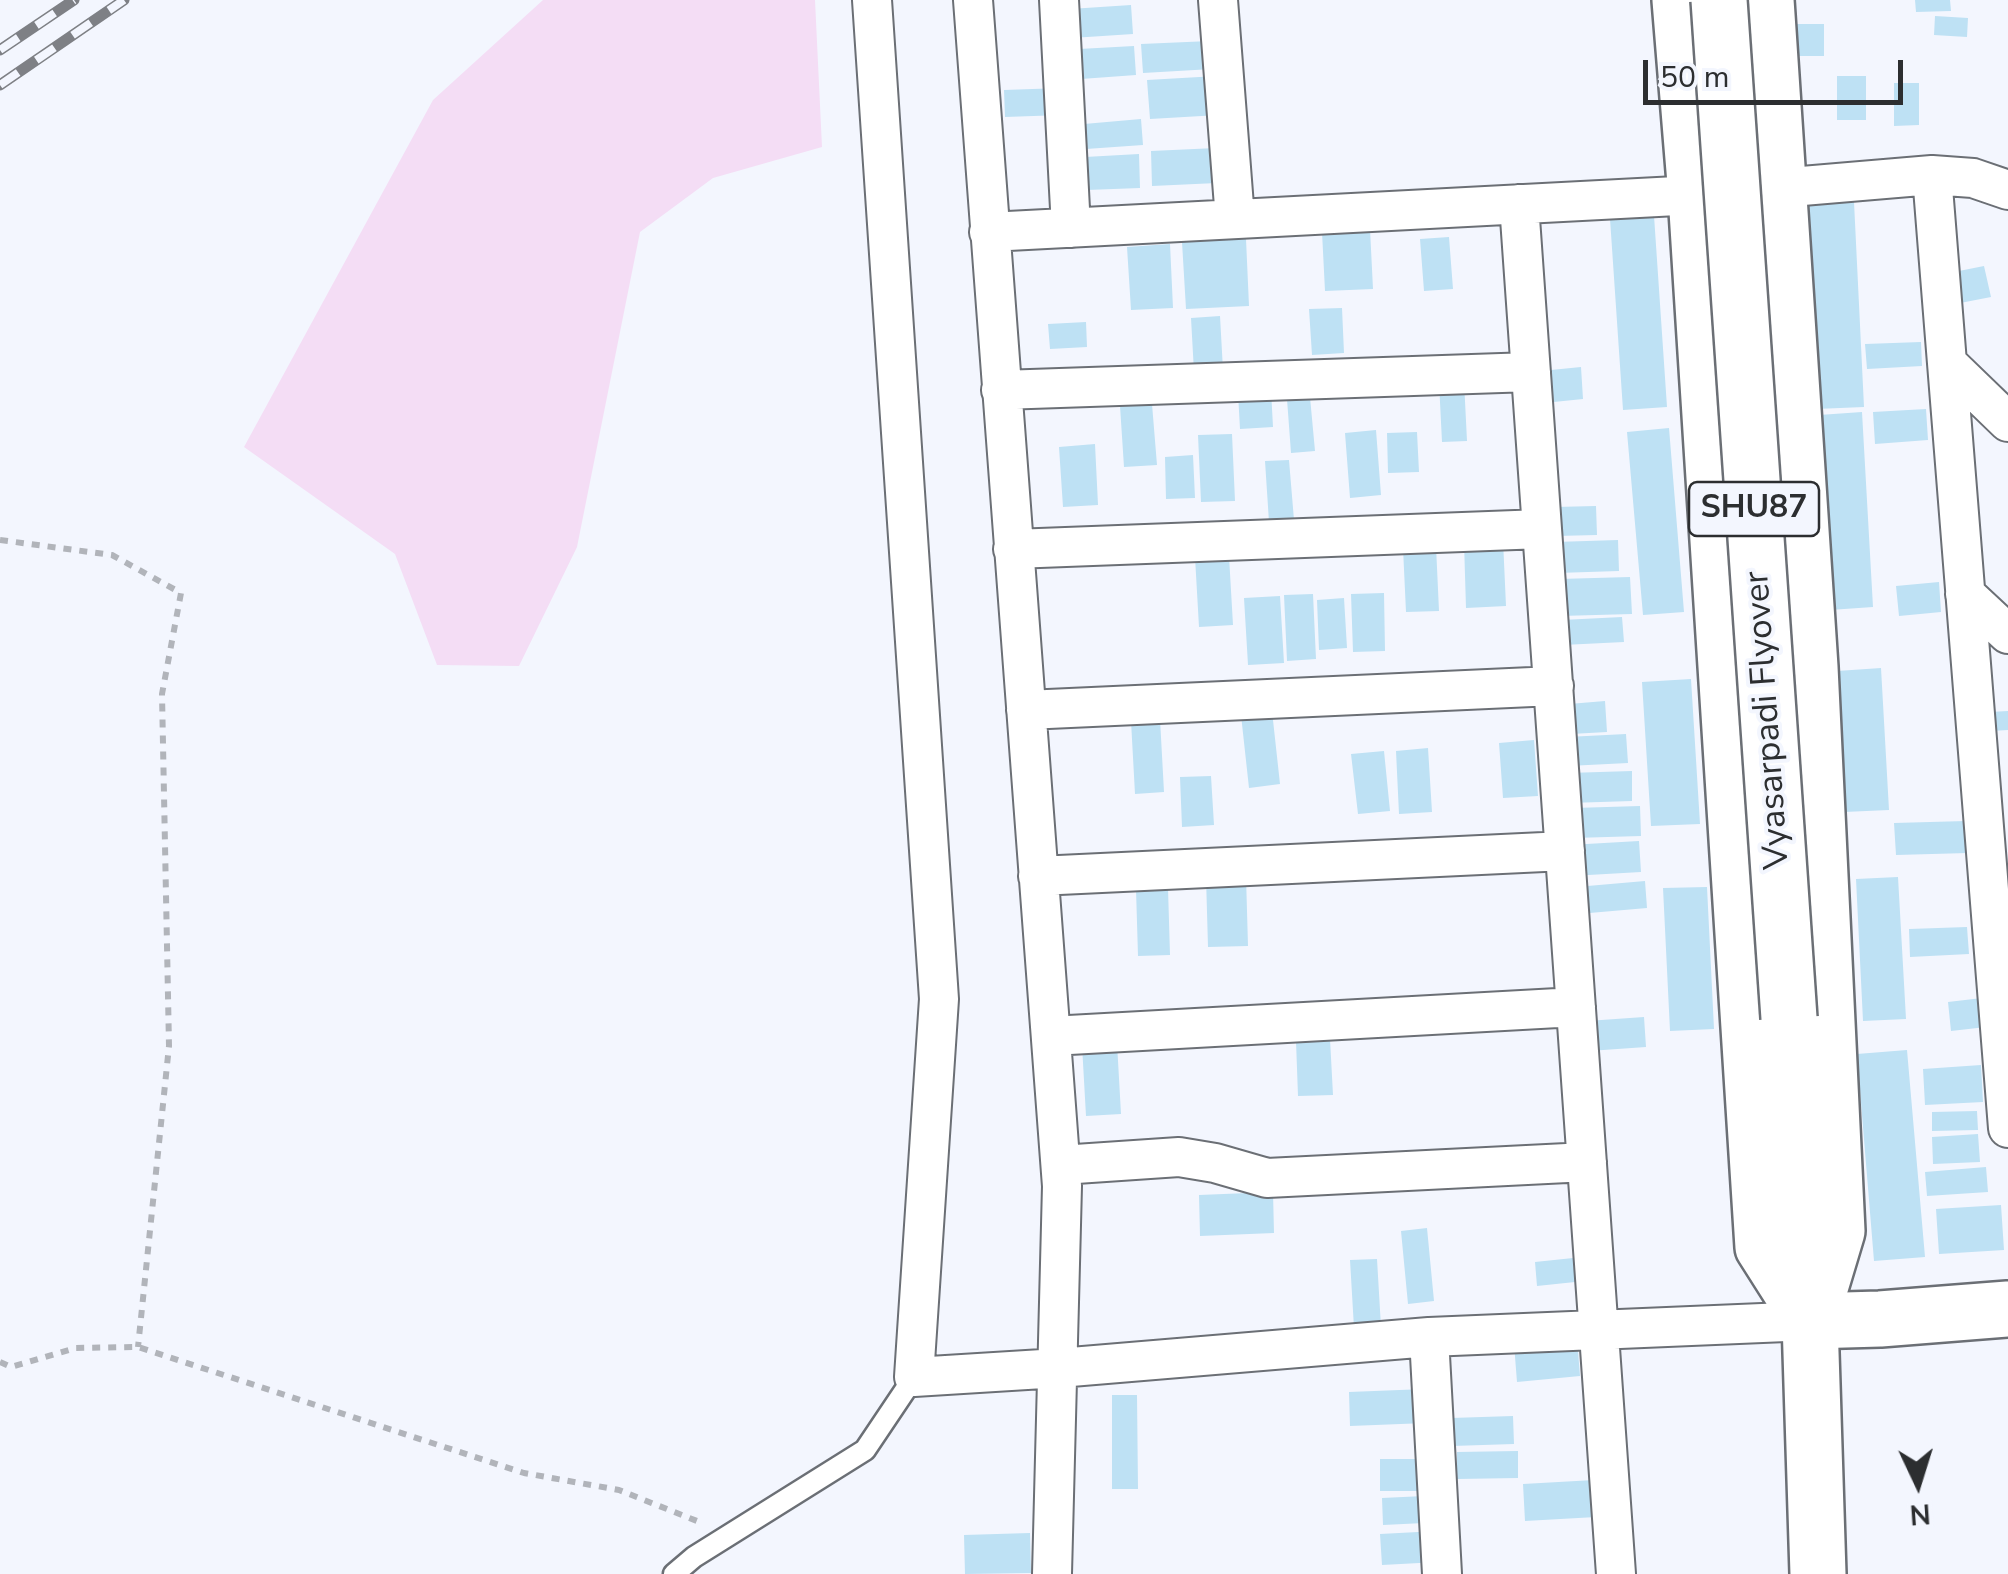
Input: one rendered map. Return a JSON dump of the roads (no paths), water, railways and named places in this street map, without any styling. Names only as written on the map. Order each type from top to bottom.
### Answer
[{"type":"street","points":[[872,0],[940,999],[914,1377],[1430,1337],[1810,1321],[2008,1308]]},
{"type":"street","points":[[973,0],[1061,1165],[1052,1574]]},
{"type":"street","points":[[1059,0],[1070,228]]},
{"type":"street","points":[[1218,0],[1235,219]]},
{"type":"street","points":[[1680,0],[1728,673],[1763,1247],[1810,1321]]},
{"type":"street","name":"Vyasarpadi Flyover","points":[[1719,0],[1810,1321],[1818,1574]]},
{"type":"street","points":[[1766,0],[1810,668],[1837,1231],[1810,1321]]},
{"type":"street","points":[[989,232],[1696,195],[1932,175],[1973,178],[2008,190]]},
{"type":"street","points":[[1932,175],[1966,594],[2002,966],[2008,1126]]},
{"type":"street","points":[[1520,204],[1616,1574]]},
{"type":"street","points":[[1947,363],[2008,422]]},
{"type":"street","points":[[1001,390],[1531,372]]},
{"type":"street","points":[[1013,549],[1542,529]]},
{"type":"street","points":[[1966,594],[2008,634]]},
{"type":"street","points":[[1728,673],[1810,668]]},
{"type":"street","points":[[1026,710],[1554,686]]},
{"type":"street","points":[[1038,876],[1565,851]]},
{"type":"street","points":[[1051,1036],[1576,1007]]},
{"type":"street","points":[[1061,1165],[1178,1157],[1267,1178],[1587,1162]]},
{"type":"street","points":[[1430,1337],[1442,1574]]},
{"type":"lane","points":[[674,1574],[864,1450],[914,1377]]},
{"type":"railway","points":[[0,50],[74,0]]},
{"type":"railway","points":[[0,85],[124,0]]}]
